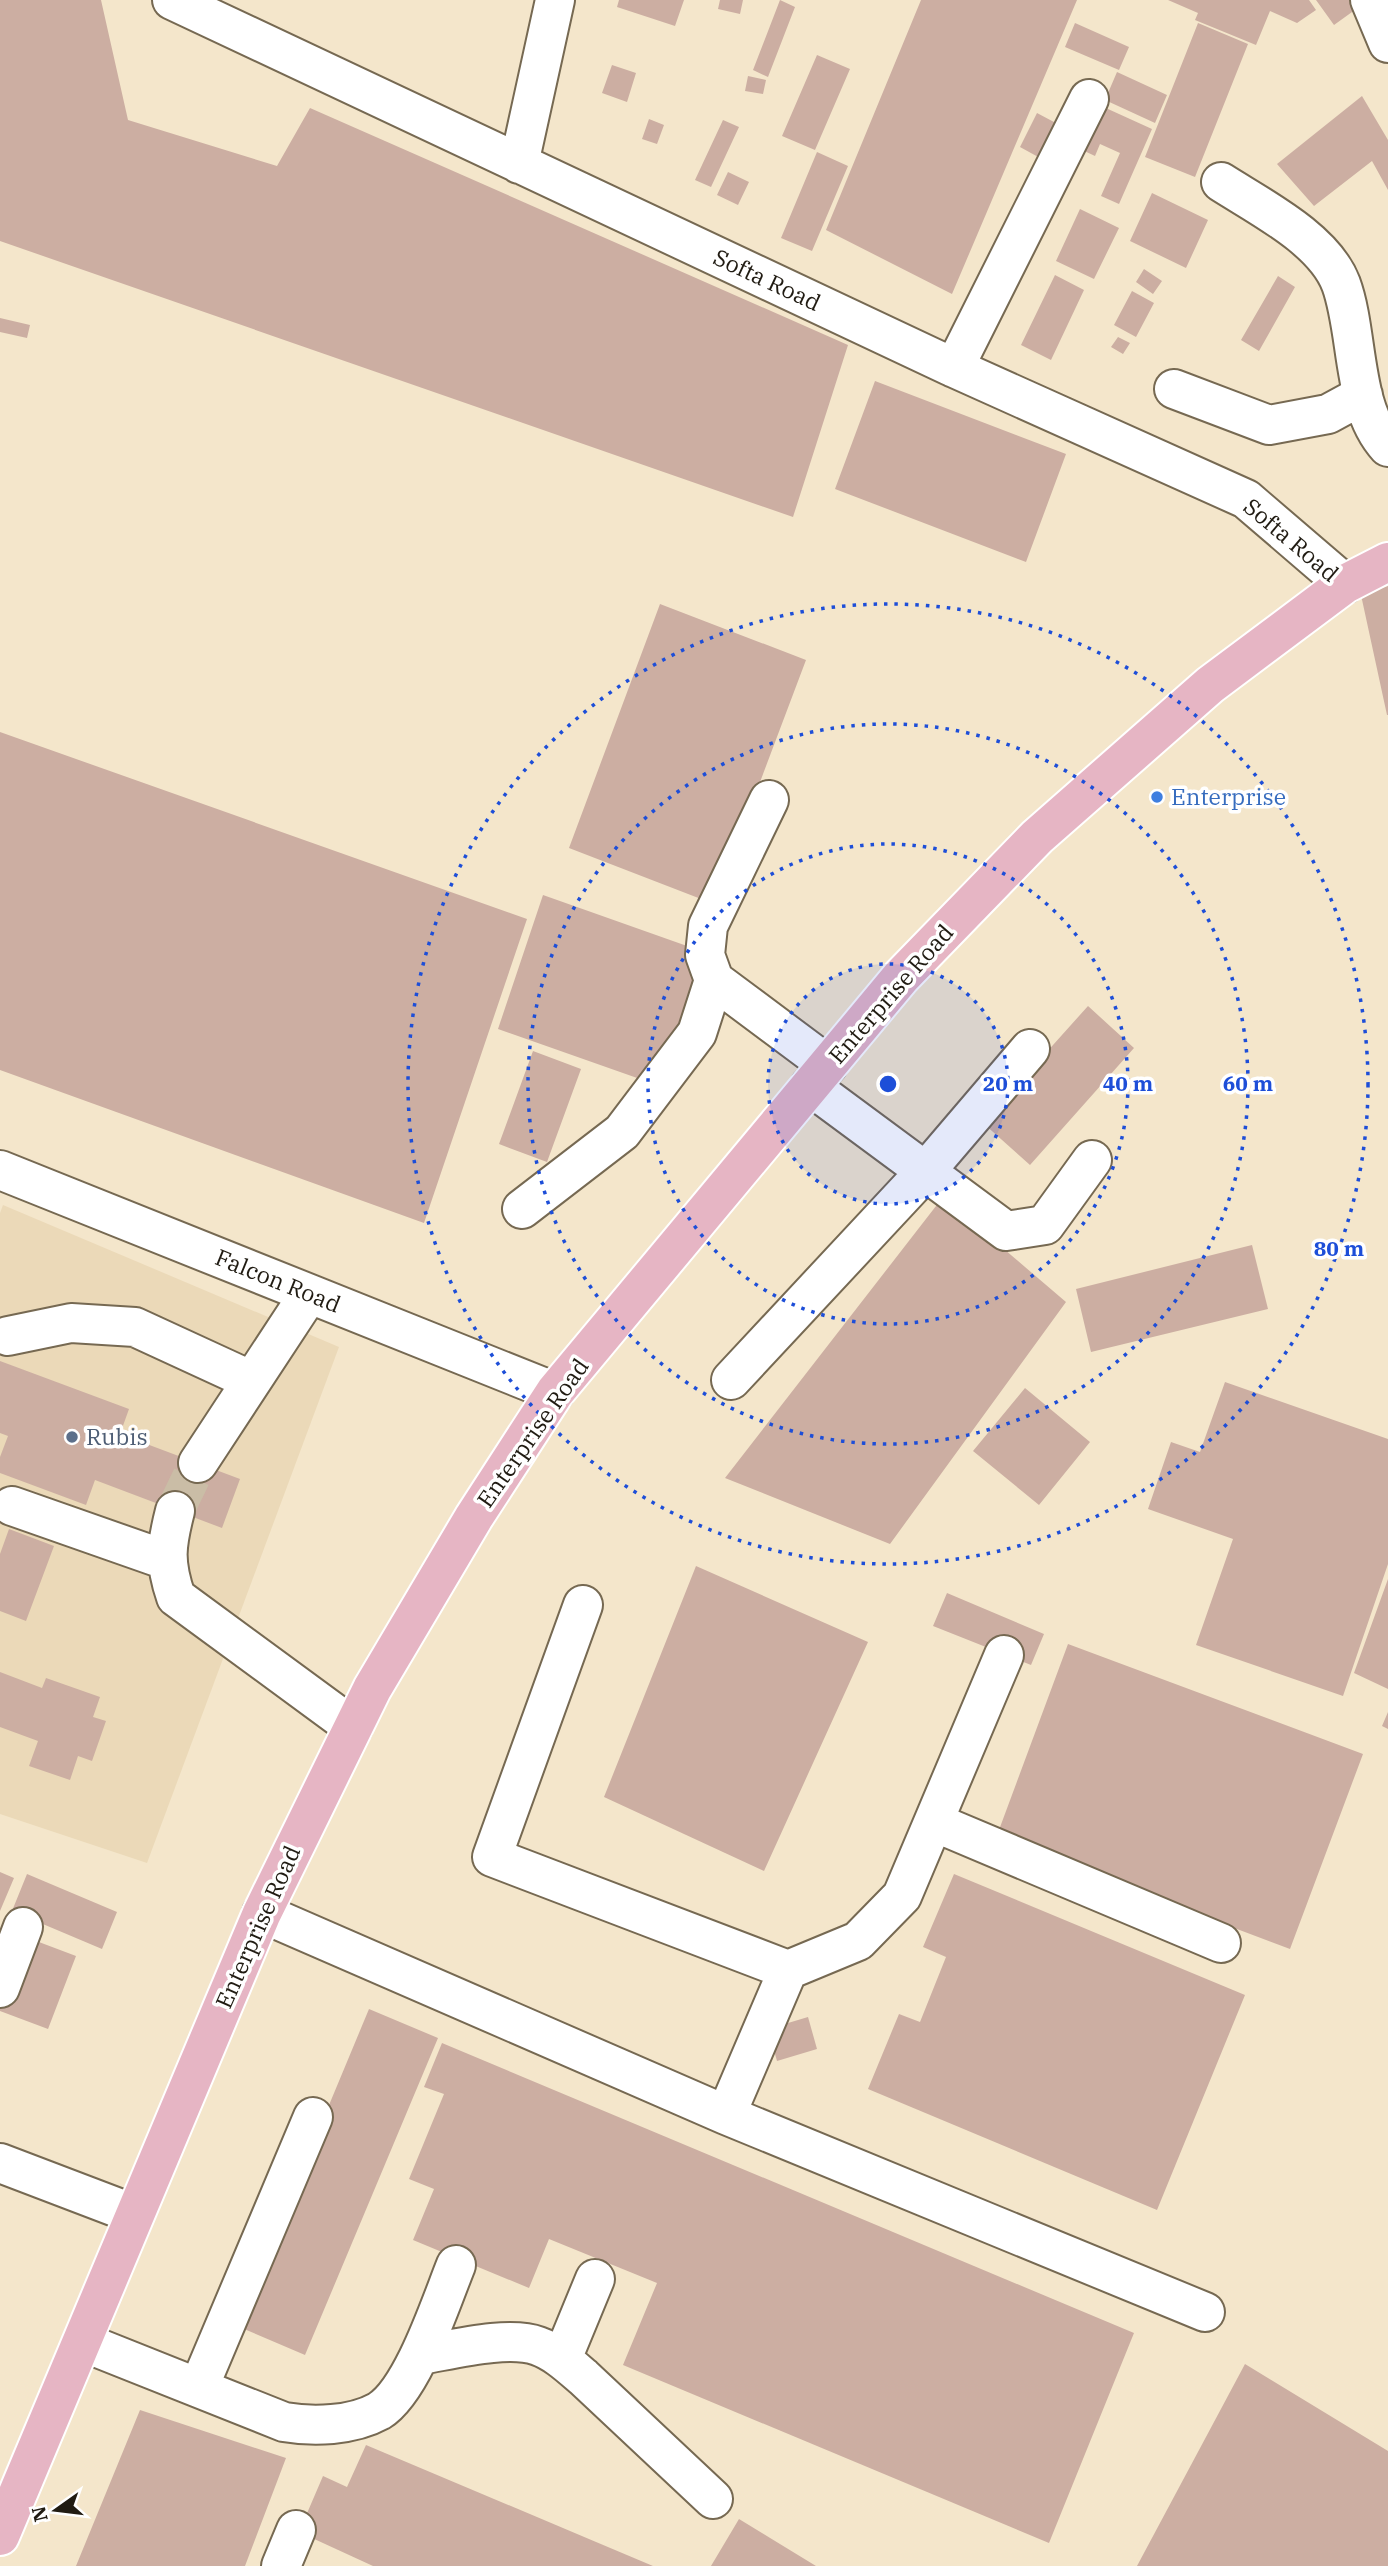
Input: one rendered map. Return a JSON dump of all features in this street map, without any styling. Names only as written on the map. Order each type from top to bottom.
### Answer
[{"type":"main road","name":"Enterprise Road","points":[[0,2536],[262,1913],[372,1689],[474,1517],[555,1392],[901,977],[1037,837],[1210,685],[1345,584],[1388,562]]},
{"type":"street","name":"Softa Road","points":[[172,0],[239,16],[519,163],[954,368],[1246,499],[1345,584]]},
{"type":"street","points":[[519,163],[555,0]]},
{"type":"street","points":[[1370,0],[1388,43]]},
{"type":"street","points":[[954,368],[1089,99]]},
{"type":"street","points":[[1221,182],[1308,238],[1341,283],[1363,395],[1381,440],[1388,447]]},
{"type":"street","points":[[1174,389],[1269,425],[1328,414],[1363,395]]},
{"type":"street","points":[[769,800],[708,926],[705,955],[713,979],[925,1172],[1006,1231],[1045,1225],[1092,1160]]},
{"type":"street","points":[[522,1209],[622,1132],[697,1032],[713,979]]},
{"type":"street","points":[[732,1380],[925,1172],[1030,1048]]},
{"type":"street","name":"Falcon Road","points":[[0,1170],[555,1392]]},
{"type":"street","points":[[198,1463],[250,1380],[309,1294]]},
{"type":"street","points":[[8,1336],[71,1323],[135,1327],[250,1380]]},
{"type":"street","points":[[12,1506],[166,1560]]},
{"type":"street","points":[[175,1511],[166,1560],[176,1597],[353,1727]]},
{"type":"street","points":[[583,1605],[492,1857],[788,1970],[858,1941],[902,1896],[1004,1655]]},
{"type":"street","points":[[934,1822],[1221,1942]]},
{"type":"street","points":[[262,1913],[726,2115],[1205,2312]]},
{"type":"street","points":[[0,1988],[23,1927]]},
{"type":"street","points":[[726,2115],[788,1970]]},
{"type":"street","points":[[199,2387],[313,2117]]},
{"type":"street","points":[[0,2163],[134,2214]]},
{"type":"street","points":[[83,2342],[284,2422],[323,2424],[379,2410],[394,2396],[420,2356],[456,2265]]},
{"type":"street","points":[[562,2359],[595,2280]]},
{"type":"street","points":[[420,2356],[518,2342],[538,2346],[562,2359],[713,2499]]},
{"type":"street","points":[[281,2566],[296,2530]]},
{"type":"shaded area","points":[[3,1205],[339,1347],[147,1863],[0,1814],[0,1213]]},
{"type":"building","points":[[0,0],[101,0],[128,120],[277,166],[310,108],[848,345],[793,517],[0,241]]},
{"type":"building","points":[[619,0],[684,0],[675,26],[617,7]]},
{"type":"building","points":[[720,0],[743,0],[740,14],[718,9]]},
{"type":"building","points":[[780,0],[795,7],[768,77],[753,70]]},
{"type":"building","points":[[921,0],[1077,0],[952,294],[826,230]]},
{"type":"building","points":[[1168,0],[1309,0],[1316,10],[1297,23],[1270,11],[1256,45],[1195,20],[1198,13]]},
{"type":"building","points":[[1316,0],[1354,0],[1359,7],[1334,25]]},
{"type":"building","points":[[1075,23],[1129,47],[1119,70],[1065,47]]},
{"type":"building","points":[[1198,23],[1248,44],[1195,177],[1145,157]]},
{"type":"building","points":[[817,55],[850,69],[815,150],[782,136]]},
{"type":"building","points":[[612,65],[636,73],[627,102],[602,93]]},
{"type":"building","points":[[1117,72],[1167,95],[1155,123],[1105,100]]},
{"type":"building","points":[[748,76],[766,80],[763,94],[745,91]]},
{"type":"building","points":[[1362,96],[1388,140],[1388,190],[1372,161],[1314,206],[1277,164]]},
{"type":"building","points":[[1097,104],[1152,129],[1119,204],[1101,196],[1120,153],[1100,144],[1095,156],[1078,148]]},
{"type":"building","points":[[1037,113],[1069,130],[1051,164],[1020,147]]},
{"type":"building","points":[[649,119],[664,125],[657,144],[642,139]]},
{"type":"building","points":[[723,120],[739,127],[711,187],[695,180]]},
{"type":"building","points":[[817,152],[848,166],[812,251],[781,238]]},
{"type":"building","points":[[728,172],[749,182],[738,205],[717,195]]},
{"type":"building","points":[[1152,193],[1208,220],[1186,268],[1130,241]]},
{"type":"building","points":[[1080,209],[1119,228],[1094,279],[1056,261]]},
{"type":"building","points":[[1144,269],[1162,281],[1153,294],[1136,282]]},
{"type":"building","points":[[1055,275],[1084,290],[1051,360],[1021,345]]},
{"type":"building","points":[[1278,276],[1295,287],[1259,351],[1241,340]]},
{"type":"building","points":[[1132,291],[1154,303],[1136,337],[1114,325]]},
{"type":"building","points":[[0,318],[30,325],[27,338],[0,332]]},
{"type":"building","points":[[1118,337],[1130,343],[1123,354],[1111,347]]},
{"type":"building","points":[[875,381],[1066,454],[1026,562],[835,489]]},
{"type":"building","points":[[1388,586],[1388,715],[1387,715],[1361,595]]},
{"type":"building","points":[[660,604],[806,660],[714,904],[569,848]]},
{"type":"building","points":[[0,732],[527,919],[424,1223],[0,1070]]},
{"type":"building","points":[[543,895],[704,952],[657,1085],[498,1029]]},
{"type":"building","points":[[1088,1006],[1134,1048],[1030,1165],[983,1123]]},
{"type":"building","points":[[533,1051],[581,1069],[547,1162],[499,1144]]},
{"type":"building","points":[[943,1197],[1066,1302],[890,1544],[725,1478]]},
{"type":"building","points":[[1252,1245],[1268,1309],[1091,1352],[1076,1289]]},
{"type":"building","points":[[0,1361],[129,1409],[120,1434],[240,1479],[222,1528],[95,1480],[86,1505],[0,1473],[0,1457],[8,1436],[0,1433]]},
{"type":"building","points":[[1225,1382],[1388,1439],[1388,1564],[1343,1696],[1196,1645],[1233,1539],[1148,1509],[1171,1442],[1200,1452]]},
{"type":"building","points":[[1025,1388],[1090,1442],[1039,1505],[973,1451]]},
{"type":"building","points":[[9,1529],[54,1546],[26,1621],[0,1611],[0,1554]]},
{"type":"building","points":[[696,1566],[868,1642],[764,1871],[604,1797]]},
{"type":"building","points":[[1388,1579],[1388,1689],[1354,1673]]},
{"type":"building","points":[[947,1593],[1044,1634],[1031,1665],[933,1626]]},
{"type":"building","points":[[1068,1644],[1363,1754],[1290,1949],[996,1838]]},
{"type":"building","points":[[0,1672],[42,1688],[46,1678],[100,1697],[93,1717],[106,1721],[92,1761],[78,1756],[70,1780],[29,1766],[38,1741],[0,1727]]},
{"type":"building","points":[[1388,1712],[1388,1729],[1382,1726]]},
{"type":"building","points":[[0,1872],[14,1878],[0,1911]]},
{"type":"building","points":[[27,1874],[117,1912],[102,1949],[12,1911]]},
{"type":"building","points":[[954,1874],[1245,1995],[1157,2210],[868,2089],[899,2014],[920,2022],[946,1957],[923,1947]]},
{"type":"building","points":[[23,1936],[76,1956],[48,2029],[0,2011],[0,1996]]},
{"type":"building","points":[[369,2009],[438,2038],[305,2355],[237,2326]]},
{"type":"building","points":[[808,2017],[817,2049],[777,2061],[768,2029]]},
{"type":"building","points":[[442,2043],[1134,2333],[1049,2543],[623,2365],[657,2283],[549,2239],[529,2288],[413,2240],[434,2189],[409,2179],[444,2094],[424,2087]]},
{"type":"building","points":[[1245,2364],[1388,2451],[1388,2566],[1137,2566]]},
{"type":"building","points":[[140,2410],[286,2458],[245,2566],[76,2566]]},
{"type":"building","points":[[366,2445],[653,2566],[373,2566],[299,2532],[323,2476],[347,2487]]},
{"type":"building","points":[[739,2519],[816,2566],[711,2566]]},
{"type":"tunnel","points":[[175,1511],[198,1463]]},
{"type":"place","name":"Enterprise","points":[[1157,797]]},
{"type":"place","name":"Rubis","points":[[72,1437]]}]
